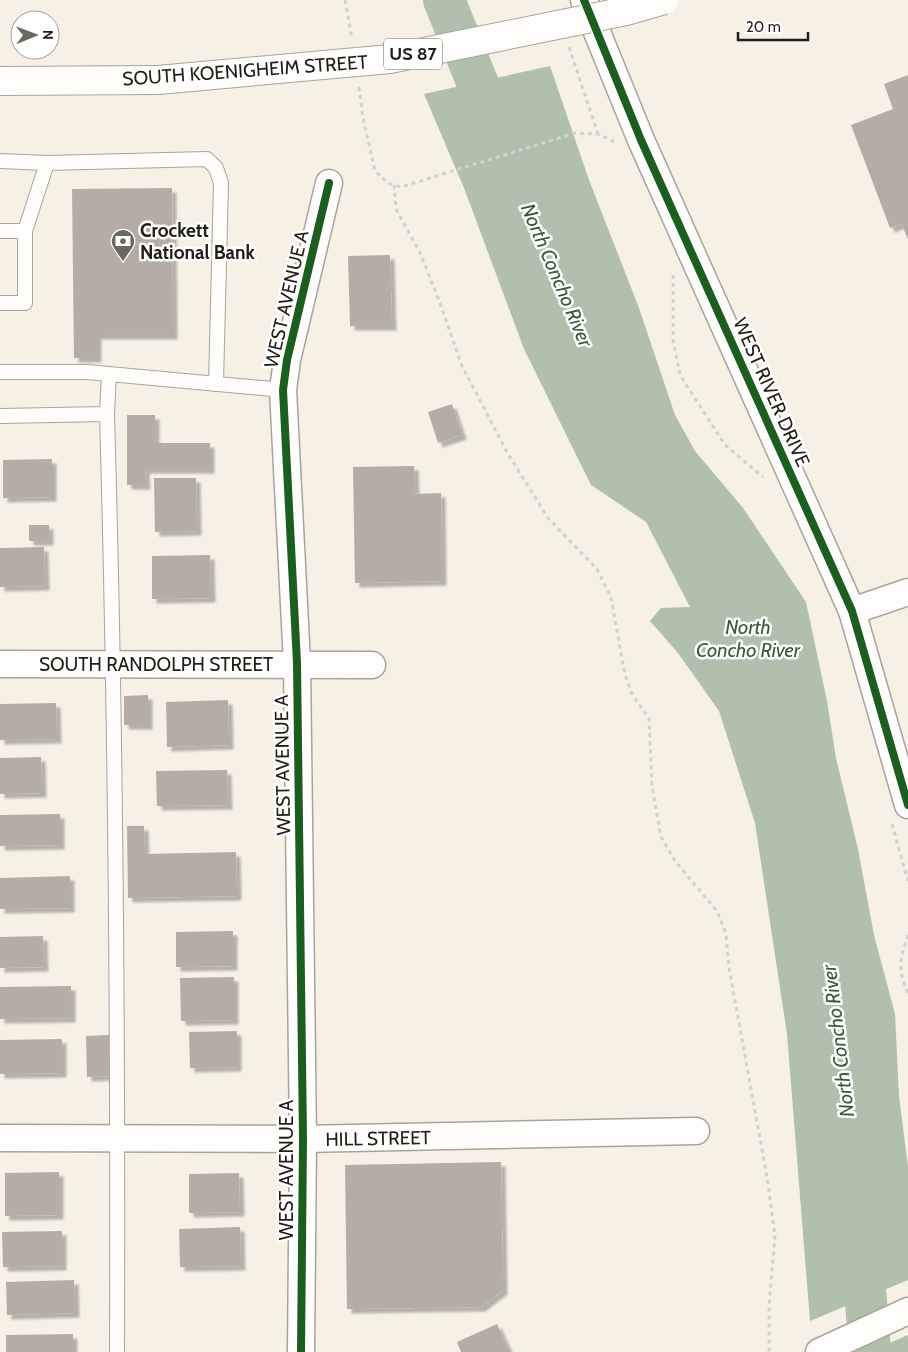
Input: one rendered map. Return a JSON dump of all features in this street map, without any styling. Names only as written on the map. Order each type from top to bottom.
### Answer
[{"type":"main road","name":"SOUTH KOENIGHEIM STREET","points":[[0,81],[158,80],[390,59],[626,11],[664,0]]},
{"type":"street","name":"WEST RIVER DRIVE","points":[[584,0],[641,140],[852,611],[899,811]]},
{"type":"street","name":"WEST AVENUE A","points":[[301,1352],[303,1139],[297,663],[283,390],[287,360],[329,183]]},
{"type":"street","points":[[852,611],[908,592]]},
{"type":"street","name":"SOUTH RANDOLPH STREET","points":[[0,664],[372,664]]},
{"type":"street","name":"HILL STREET","points":[[0,1138],[303,1139],[696,1131]]},
{"type":"street","points":[[818,1352],[908,1310]]},
{"type":"lane","points":[[0,161],[47,163],[207,159],[216,168],[221,183],[216,384]]},
{"type":"lane","points":[[0,303],[25,303],[26,231],[47,163]]},
{"type":"lane","points":[[0,231],[26,231]]},
{"type":"lane","points":[[0,372],[109,374],[283,390]]},
{"type":"lane","points":[[109,374],[107,414],[114,664],[118,1139],[117,1352]]},
{"type":"lane","points":[[0,416],[107,414]]},
{"type":"path","points":[[345,0],[353,44]]},
{"type":"path","points":[[568,45],[598,134]]},
{"type":"path","points":[[358,81],[363,118],[375,171],[388,183],[394,185],[401,186],[575,133],[598,134],[619,144]]},
{"type":"path","points":[[394,185],[396,209],[427,270],[462,366],[508,454],[548,518],[597,570],[611,597],[625,675],[634,696],[649,718],[652,786],[661,837],[675,861],[717,911],[726,934],[729,968],[767,1176],[774,1236],[769,1306],[770,1352]]},
{"type":"path","points":[[673,272],[673,340],[680,375],[725,445],[766,479]]},
{"type":"path","points":[[899,811],[908,882]]},
{"type":"path","points":[[908,935],[901,956],[900,975],[908,993]]},
{"type":"water","name":"North Concho River","points":[[550,66],[589,180],[639,308],[675,415],[695,451],[743,508],[806,602],[827,701],[836,758],[858,849],[874,935],[895,1014],[899,1096],[908,1167],[908,1280],[810,1321],[787,1034],[755,823],[719,711],[678,653],[650,621],[661,608],[690,607],[646,522],[591,485],[524,349],[464,188],[424,94]]},
{"type":"water","points":[[908,1335],[908,1352],[869,1352]]},
{"type":"building","points":[[908,75],[908,240],[902,224],[890,228],[851,125],[893,109],[884,84]]},
{"type":"building","name":"Crockett National Bank","points":[[172,188],[173,335],[97,335],[97,358],[74,358],[72,189]]},
{"type":"building","points":[[390,255],[392,326],[350,326],[348,256]]},
{"type":"building","points":[[452,404],[462,435],[438,443],[428,412]]},
{"type":"building","points":[[127,415],[155,415],[155,443],[210,443],[210,469],[145,469],[146,485],[127,485]]},
{"type":"building","points":[[52,459],[52,497],[3,498],[3,460]]},
{"type":"building","points":[[414,466],[415,494],[441,493],[442,581],[355,583],[353,467]]},
{"type":"building","points":[[154,478],[196,478],[197,531],[155,532]]},
{"type":"building","points":[[29,525],[49,525],[49,541],[29,541]]},
{"type":"building","points":[[44,547],[45,586],[0,587],[0,548]]},
{"type":"building","points":[[210,555],[211,598],[152,599],[152,556]]},
{"type":"building","points":[[148,695],[148,725],[124,725],[124,696]]},
{"type":"building","points":[[228,700],[229,745],[167,747],[166,702]]},
{"type":"building","points":[[56,703],[57,739],[0,740],[0,704]]},
{"type":"building","points":[[41,757],[42,793],[0,794],[0,758]]},
{"type":"building","points":[[227,770],[228,805],[157,806],[156,771]]},
{"type":"building","points":[[60,814],[60,845],[0,846],[0,815]]},
{"type":"building","points":[[127,826],[144,826],[145,854],[236,852],[237,896],[128,898]]},
{"type":"building","points":[[70,876],[70,908],[0,909],[0,878]]},
{"type":"building","points":[[233,931],[233,966],[176,967],[176,932]]},
{"type":"building","points":[[43,936],[44,967],[0,968],[0,937]]},
{"type":"building","points":[[234,977],[234,1020],[181,1021],[180,978]]},
{"type":"building","points":[[71,986],[71,1018],[0,1019],[0,987]]},
{"type":"building","points":[[237,1031],[237,1067],[190,1068],[189,1032]]},
{"type":"building","points":[[110,1035],[111,1076],[87,1077],[86,1036]]},
{"type":"building","points":[[62,1039],[62,1073],[0,1074],[0,1040]]},
{"type":"building","points":[[501,1162],[503,1290],[481,1307],[347,1309],[345,1165]]},
{"type":"building","points":[[59,1172],[59,1215],[5,1216],[5,1173]]},
{"type":"building","points":[[239,1173],[240,1212],[189,1213],[189,1174]]},
{"type":"building","points":[[240,1227],[241,1266],[180,1267],[179,1229]]},
{"type":"building","points":[[62,1231],[62,1266],[3,1267],[2,1232]]},
{"type":"building","points":[[74,1280],[75,1313],[7,1315],[6,1282]]},
{"type":"building","points":[[497,1324],[510,1352],[461,1352],[457,1342]]},
{"type":"building","points":[[73,1334],[73,1352],[6,1352],[6,1335]]},
{"type":"waterway","name":"North Concho River","points":[[444,0],[499,136]]},
{"type":"waterway","name":"North Concho River","points":[[861,1240],[870,1352]]},
{"type":"cycle path","points":[[584,0],[641,140],[852,611],[908,805]]},
{"type":"cycle path","points":[[301,1352],[303,1139],[297,663],[283,390],[287,360],[329,183]]},
{"type":"place","name":"Crockett National Bank","points":[[123,262]]}]
